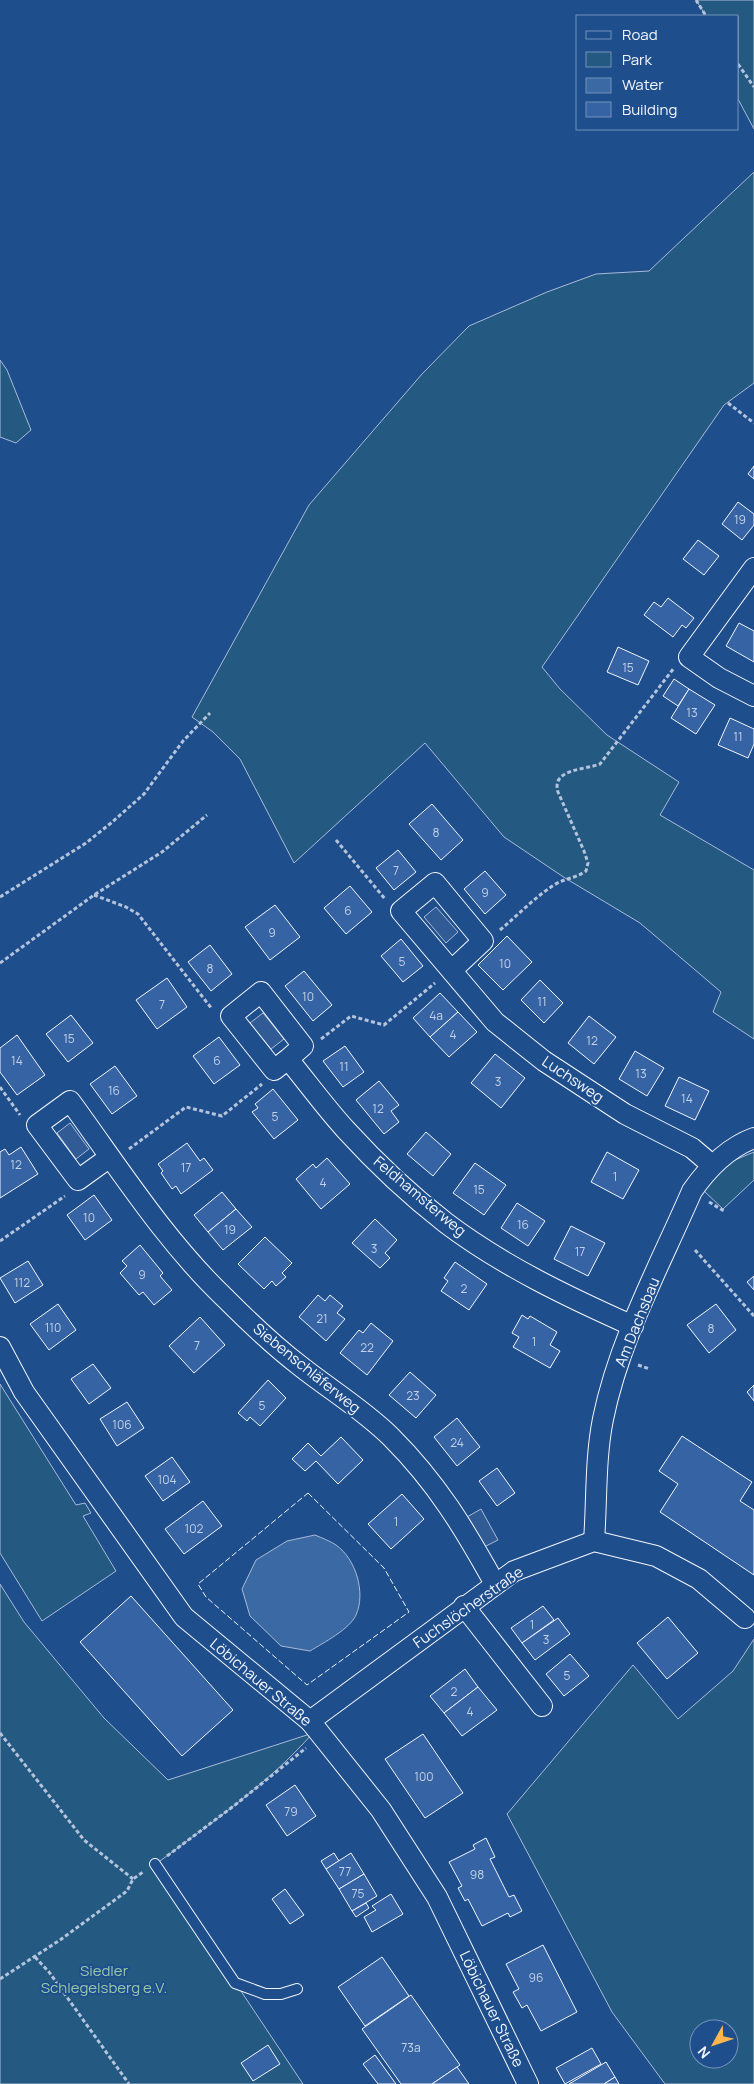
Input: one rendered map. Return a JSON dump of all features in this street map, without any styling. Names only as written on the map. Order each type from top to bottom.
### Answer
[{"type":"street","points":[[754,568],[689,657],[719,678],[754,696]]},
{"type":"street","points":[[401,911],[434,882],[483,941],[452,970]]},
{"type":"street","name":"Luchsweg","points":[[401,911],[495,1022],[544,1061],[625,1114],[692,1148],[712,1165]]},
{"type":"street","name":"Feldhamsterweg","points":[[288,1058],[261,992],[231,1016],[288,1058],[345,1129],[391,1176],[447,1223],[512,1266],[565,1295],[633,1326]]},
{"type":"street","name":"Siebenschläferweg","points":[[38,1125],[70,1101],[162,1226],[224,1297],[298,1364],[390,1435],[418,1466],[445,1498],[469,1536],[495,1584]]},
{"type":"street","points":[[38,1125],[78,1180],[112,1159]]},
{"type":"street","name":"Am Dachsbau","points":[[594,1541],[598,1453],[603,1420],[611,1388],[633,1326],[692,1191],[712,1165],[729,1151],[754,1138]]},
{"type":"street","name":"Löbichauer Straße","points":[[0,1347],[24,1392],[184,1616],[316,1728],[381,1810],[437,1897],[528,2084]]},
{"type":"street","points":[[594,1541],[656,1556],[699,1580],[745,1618]]},
{"type":"street","name":"Fuchslöcherstraße","points":[[316,1728],[464,1606],[495,1584],[514,1572],[553,1555],[594,1541]]},
{"type":"street","points":[[464,1606],[542,1706]]},
{"type":"lane","points":[[155,1864],[235,1983],[265,1994],[282,1994],[297,1989]]},
{"type":"path","points":[[696,0],[705,15]]},
{"type":"path","points":[[739,65],[754,87]]},
{"type":"path","points":[[728,403],[754,423]]},
{"type":"path","points":[[483,941],[494,936],[551,886],[562,880],[571,880],[586,871],[588,863],[558,792],[556,786],[558,779],[564,773],[587,769],[600,764],[677,664],[689,657]]},
{"type":"path","points":[[0,897],[86,844],[118,817],[144,794],[183,741],[210,713]]},
{"type":"path","points":[[0,963],[94,895],[162,852],[206,815]]},
{"type":"path","points":[[336,840],[392,906],[401,911]]},
{"type":"path","points":[[94,895],[126,907],[138,914],[215,1012],[231,1016]]},
{"type":"path","points":[[112,1159],[186,1107],[222,1116],[267,1080],[288,1058],[316,1043],[351,1016],[384,1025],[452,970]]},
{"type":"path","points":[[0,1087],[23,1120],[38,1125]]},
{"type":"path","points":[[0,1241],[68,1193],[78,1180]]},
{"type":"path","points":[[695,1250],[754,1316]]},
{"type":"path","points":[[639,1365],[650,1369]]},
{"type":"path","points":[[0,1980],[128,1890],[133,1880],[235,1806],[316,1728]]},
{"type":"path","points":[[0,1733],[84,1840],[133,1880]]},
{"type":"path","points":[[35,1956],[49,1972],[129,2084]]},
{"type":"green space","points":[[696,0],[754,0],[754,129],[739,101],[739,15],[705,15]]},
{"type":"green space","points":[[754,172],[754,383],[724,405],[542,667],[560,689],[607,735],[679,782],[660,815],[754,870],[754,1039],[713,1012],[721,992],[640,923],[565,878],[504,837],[425,743],[294,863],[240,759],[213,732],[192,717],[309,505],[422,374],[469,326],[547,292],[596,274],[649,271]]},
{"type":"green space","points":[[0,360],[7,370],[31,430],[16,443],[0,437]]},
{"type":"green space","points":[[754,1152],[754,1180],[723,1209],[703,1190],[730,1162]]},
{"type":"green space","points":[[0,1384],[76,1505],[85,1503],[91,1513],[83,1516],[116,1571],[42,1621],[0,1553]]},
{"type":"green space","name":"Siedler Schlegelsberg e.V.","points":[[0,1584],[24,1622],[104,1718],[168,1780],[313,1733],[277,1770],[258,1786],[156,1864],[303,2084],[0,2084]]},
{"type":"green space","points":[[754,1639],[754,2084],[665,2084],[612,2012],[507,1814],[633,1665],[678,1719],[733,1671]]},
{"type":"shaded area","points":[[436,907],[458,932],[446,943],[424,917]]},
{"type":"shaded area","points":[[263,1013],[284,1039],[271,1049],[250,1023]]},
{"type":"shaded area","points":[[70,1123],[89,1149],[76,1159],[57,1133]]},
{"type":"shaded area","points":[[481,1509],[498,1540],[484,1547],[467,1517]]},
{"type":"water","points":[[315,1535],[336,1545],[349,1559],[357,1577],[360,1597],[359,1606],[353,1620],[336,1635],[310,1651],[281,1646],[250,1616],[242,1589],[256,1560],[287,1541]]},
{"type":"building","points":[[754,466],[754,479],[748,474]]},
{"type":"building","points":[[738,502],[754,514],[754,525],[742,540],[722,524]]},
{"type":"building","points":[[698,540],[719,556],[704,575],[683,559]]},
{"type":"building","points":[[668,598],[694,618],[686,628],[682,625],[673,637],[644,615],[654,602],[661,607]]},
{"type":"building","points":[[739,623],[754,631],[754,662],[726,646]]},
{"type":"building","points":[[618,647],[649,661],[638,685],[607,672]]},
{"type":"building","points":[[674,679],[689,689],[678,706],[663,696]]},
{"type":"building","points":[[689,689],[715,705],[696,734],[671,718]]},
{"type":"building","points":[[730,718],[754,729],[754,744],[748,758],[718,745]]},
{"type":"building","points":[[432,804],[463,840],[441,860],[409,824]]},
{"type":"building","points":[[398,850],[416,872],[394,890],[376,868]]},
{"type":"building","points":[[485,871],[506,895],[485,914],[464,889]]},
{"type":"building","points":[[350,886],[372,912],[346,934],[324,908]]},
{"type":"building","points":[[275,905],[300,937],[270,960],[245,927]]},
{"type":"building","points":[[507,936],[532,962],[503,990],[478,965]]},
{"type":"building","points":[[401,939],[423,966],[403,982],[381,956]]},
{"type":"building","points":[[210,945],[232,974],[211,991],[188,962]]},
{"type":"building","points":[[304,971],[332,1005],[313,1021],[285,986]]},
{"type":"building","points":[[167,978],[187,1007],[157,1029],[136,1000]]},
{"type":"building","points":[[540,980],[563,1003],[544,1023],[521,1000]]},
{"type":"building","points":[[440,993],[458,1012],[430,1037],[413,1018]]},
{"type":"building","points":[[458,1012],[477,1032],[449,1057],[430,1037]]},
{"type":"building","points":[[71,1015],[93,1043],[68,1062],[46,1034]]},
{"type":"building","points":[[589,1016],[616,1037],[594,1064],[568,1043]]},
{"type":"building","points":[[17,1035],[45,1075],[17,1095],[0,1072],[0,1048]]},
{"type":"building","points":[[219,1037],[240,1065],[214,1084],[193,1056]]},
{"type":"building","points":[[345,1046],[364,1072],[343,1087],[323,1061]]},
{"type":"building","points":[[635,1051],[664,1068],[647,1096],[619,1079]]},
{"type":"building","points":[[495,1054],[525,1078],[501,1108],[471,1083]]},
{"type":"building","points":[[115,1066],[137,1096],[112,1114],[90,1084]]},
{"type":"building","points":[[679,1077],[709,1091],[695,1120],[665,1106]]},
{"type":"building","points":[[379,1081],[399,1105],[391,1111],[399,1122],[384,1134],[356,1100]]},
{"type":"building","points":[[273,1089],[298,1120],[274,1139],[252,1112],[258,1108],[255,1104]]},
{"type":"building","points":[[426,1132],[451,1154],[433,1176],[407,1154]]},
{"type":"building","points":[[187,1143],[200,1161],[204,1158],[213,1170],[181,1194],[176,1186],[172,1189],[161,1173],[163,1171],[158,1164]]},
{"type":"building","points":[[21,1147],[38,1174],[0,1198],[0,1152],[5,1149],[9,1155]]},
{"type":"building","points":[[607,1152],[639,1170],[623,1199],[591,1182]]},
{"type":"building","points":[[327,1158],[350,1184],[321,1209],[296,1179],[313,1164],[316,1168]]},
{"type":"building","points":[[475,1163],[506,1185],[484,1215],[453,1193]]},
{"type":"building","points":[[222,1192],[236,1209],[208,1232],[194,1215]]},
{"type":"building","points":[[94,1195],[112,1220],[85,1240],[67,1215]]},
{"type":"building","points":[[517,1203],[545,1221],[528,1246],[501,1228]]},
{"type":"building","points":[[236,1209],[252,1227],[223,1250],[208,1232]]},
{"type":"building","points":[[375,1219],[397,1240],[385,1253],[390,1258],[380,1268],[352,1243]]},
{"type":"building","points":[[571,1226],[605,1243],[588,1276],[554,1259]]},
{"type":"building","points":[[265,1237],[292,1263],[282,1273],[286,1277],[276,1286],[272,1281],[264,1289],[238,1264]]},
{"type":"building","points":[[140,1245],[163,1273],[160,1276],[172,1290],[154,1305],[143,1292],[139,1295],[120,1273],[127,1266],[122,1261]]},
{"type":"building","points":[[28,1261],[43,1285],[15,1303],[0,1278]]},
{"type":"building","points":[[455,1262],[487,1284],[469,1310],[441,1291],[448,1281],[444,1278]]},
{"type":"building","points":[[754,1276],[754,1290],[747,1282]]},
{"type":"building","points":[[318,1295],[325,1301],[330,1295],[343,1306],[337,1313],[345,1319],[326,1341],[299,1317]]},
{"type":"building","points":[[58,1304],[76,1330],[49,1350],[30,1324]]},
{"type":"building","points":[[716,1304],[736,1330],[709,1353],[687,1325]]},
{"type":"building","points":[[522,1315],[528,1319],[530,1316],[557,1332],[550,1345],[560,1351],[550,1368],[513,1347],[519,1337],[512,1333]]},
{"type":"building","points":[[200,1317],[225,1345],[194,1373],[169,1346]]},
{"type":"building","points":[[371,1323],[393,1341],[367,1375],[340,1353],[359,1330],[363,1333]]},
{"type":"building","points":[[93,1364],[111,1388],[89,1404],[71,1379]]},
{"type":"building","points":[[410,1372],[436,1395],[416,1418],[389,1395]]},
{"type":"building","points":[[268,1380],[286,1398],[260,1426],[250,1417],[247,1421],[238,1413]]},
{"type":"building","points":[[754,1385],[754,1401],[747,1392]]},
{"type":"building","points":[[127,1402],[144,1428],[117,1446],[100,1419]]},
{"type":"building","points":[[457,1418],[480,1447],[457,1466],[434,1437]]},
{"type":"building","points":[[682,1436],[752,1482],[740,1501],[754,1510],[754,1575],[660,1512],[678,1484],[659,1471]]},
{"type":"building","points":[[341,1437],[363,1460],[338,1484],[316,1461],[305,1471],[292,1459],[308,1443],[321,1456]]},
{"type":"building","points":[[172,1457],[190,1482],[163,1501],[145,1476]]},
{"type":"building","points":[[497,1468],[515,1493],[497,1506],[479,1481]]},
{"type":"building","points":[[402,1494],[424,1519],[391,1549],[368,1524]]},
{"type":"building","points":[[203,1501],[222,1526],[184,1554],[165,1529]]},
{"type":"building","points":[[131,1596],[233,1710],[182,1756],[80,1642]]},
{"type":"building","points":[[543,1606],[554,1620],[522,1643],[511,1628]]},
{"type":"building","points":[[668,1617],[698,1653],[667,1679],[637,1643]]},
{"type":"building","points":[[558,1618],[570,1634],[535,1660],[522,1643]]},
{"type":"building","points":[[570,1654],[589,1676],[564,1696],[546,1674]]},
{"type":"building","points":[[465,1669],[478,1687],[444,1713],[430,1696]]},
{"type":"building","points":[[478,1687],[497,1710],[462,1736],[444,1713]]},
{"type":"building","points":[[423,1734],[463,1793],[425,1818],[385,1759]]},
{"type":"building","points":[[295,1785],[316,1816],[287,1836],[266,1805]]},
{"type":"building","points":[[486,1838],[495,1857],[490,1859],[509,1897],[514,1895],[522,1911],[510,1917],[508,1913],[482,1926],[468,1899],[465,1901],[458,1888],[462,1886],[449,1862],[475,1849],[473,1845]]},
{"type":"building","points":[[334,1853],[339,1861],[326,1869],[321,1861]]},
{"type":"building","points":[[351,1853],[364,1874],[339,1889],[326,1869]]},
{"type":"building","points":[[364,1874],[377,1896],[352,1911],[339,1889]]},
{"type":"building","points":[[285,1889],[304,1915],[290,1924],[272,1899]]},
{"type":"building","points":[[391,1894],[403,1914],[372,1932],[364,1917],[376,1910],[372,1906]]},
{"type":"building","points":[[366,1903],[369,1908],[356,1917],[352,1911]]},
{"type":"building","points":[[543,1945],[577,2012],[541,2031],[527,2005],[522,2008],[513,1992],[519,1989],[506,1964]]},
{"type":"building","points":[[382,1957],[409,1996],[365,2026],[338,1987]]},
{"type":"building","points":[[411,1995],[460,2065],[432,2084],[401,2084],[362,2029]]},
{"type":"building","points":[[268,2045],[280,2064],[253,2081],[241,2063]]},
{"type":"building","points":[[592,2048],[601,2064],[565,2084],[556,2068]]},
{"type":"building","points":[[375,2055],[396,2084],[378,2084],[363,2064]]},
{"type":"building","points":[[606,2062],[615,2077],[604,2084],[569,2084]]},
{"type":"building","points":[[457,2067],[469,2084],[432,2084]]},
{"type":"building","points":[[615,2077],[619,2084],[604,2084]]},
{"type":"fence","points":[[308,1493],[384,1568],[409,1612],[307,1685],[206,1597],[198,1584],[308,1493]]}]
